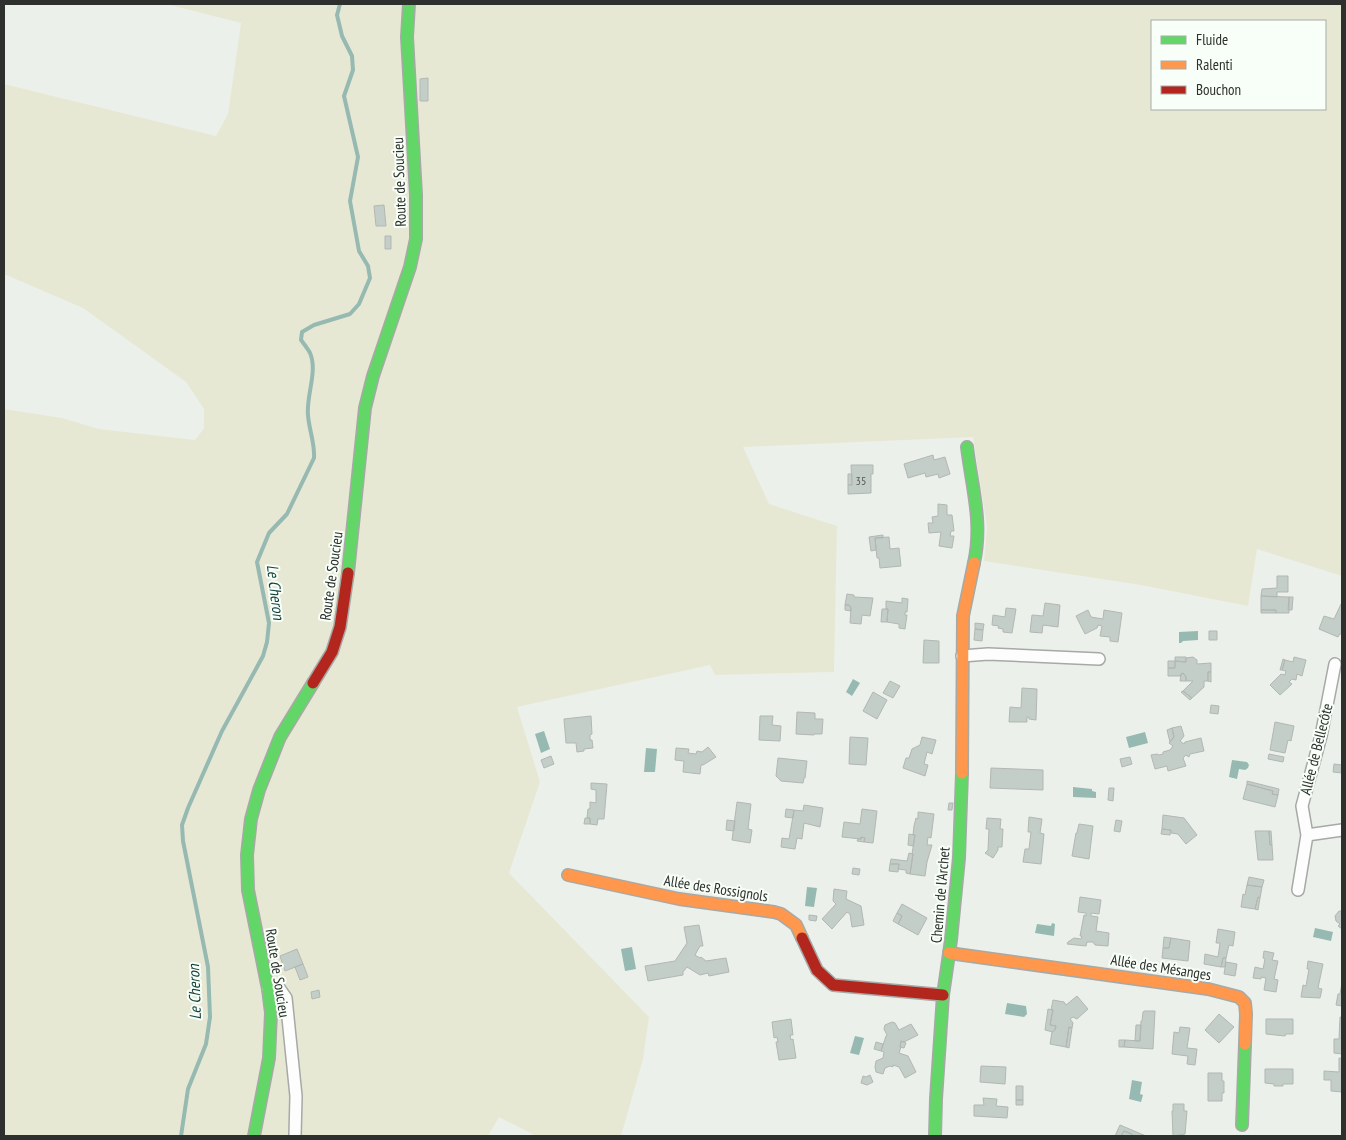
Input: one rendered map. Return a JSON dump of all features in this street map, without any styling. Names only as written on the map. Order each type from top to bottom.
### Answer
[{"type":"street","name":"Route de Soucieu","points":[[254,1136],[270,1058],[271,1012],[248,890],[247,855],[251,819],[259,790],[280,737],[332,652],[340,627],[346,590],[365,408],[373,376],[410,267],[416,239],[416,195],[406,37],[408,4]]},
{"type":"street","name":"Chemin de l'Archet","points":[[935,1136],[943,995],[959,858],[963,743],[963,616],[977,549],[978,531],[977,509],[967,447]]},
{"type":"street","points":[[962,656],[988,654],[1099,659]]},
{"type":"street","name":"Allée de Bellecôte","points":[[1298,890],[1307,835],[1302,806],[1321,736],[1335,664]]},
{"type":"street","points":[[1307,835],[1342,830]]},
{"type":"street","name":"Allée des Rossignols","points":[[568,875],[679,899],[781,914],[796,925],[817,970],[833,985],[943,995]]},
{"type":"street","name":"Allée des Mésanges","points":[[949,953],[1208,989],[1239,997],[1245,1003],[1246,1014],[1242,1125]]},
{"type":"street","points":[[268,989],[279,988],[286,998],[296,1096],[295,1136]]},
{"type":"green space","points":[[166,4],[1342,4],[1342,576],[1257,549],[1248,606],[1141,585],[984,561],[987,527],[973,437],[743,447],[769,504],[837,526],[834,672],[715,675],[710,665],[517,707],[540,782],[509,873],[649,1017],[643,1059],[621,1136],[536,1136],[499,1117],[488,1136],[4,1136],[4,409],[62,418],[99,429],[195,440],[204,428],[204,409],[186,382],[83,308],[4,274],[4,84],[216,136],[228,114],[241,23]]},
{"type":"water","points":[[1198,631],[1198,640],[1179,643],[1179,632]]},
{"type":"water","points":[[853,679],[860,683],[852,696],[846,692]]},
{"type":"water","points":[[544,731],[550,749],[541,753],[535,734]]},
{"type":"water","points":[[1145,732],[1148,743],[1129,748],[1126,737]]},
{"type":"water","points":[[646,748],[657,749],[655,772],[644,772]]},
{"type":"water","points":[[1232,760],[1247,762],[1249,765],[1245,770],[1239,769],[1237,779],[1229,777]]},
{"type":"water","points":[[1073,787],[1092,789],[1092,791],[1096,792],[1096,798],[1073,797]]},
{"type":"water","points":[[807,887],[817,888],[814,907],[805,906]]},
{"type":"water","points":[[1052,923],[1055,924],[1054,936],[1035,933],[1037,924],[1051,926]]},
{"type":"water","points":[[1315,928],[1333,932],[1331,941],[1313,937]]},
{"type":"water","points":[[632,947],[636,969],[625,971],[621,949]]},
{"type":"water","points":[[1007,1003],[1026,1006],[1027,1014],[1024,1017],[1005,1014]]},
{"type":"water","points":[[855,1036],[864,1038],[859,1055],[850,1053]]},
{"type":"water","points":[[1132,1080],[1142,1082],[1140,1094],[1143,1095],[1141,1102],[1129,1099]]},
{"type":"building","points":[[428,78],[428,101],[420,101],[420,79]]},
{"type":"building","points":[[384,205],[386,226],[376,226],[374,206]]},
{"type":"building","points":[[385,236],[391,236],[391,249],[385,249]]},
{"type":"building","points":[[933,455],[934,460],[945,457],[950,474],[939,478],[938,474],[926,477],[925,473],[908,478],[904,464]]},
{"type":"building","points":[[851,465],[873,465],[871,493],[848,494],[848,485],[852,485]]},
{"type":"building","points":[[848,474],[852,474],[852,485],[848,485]]},
{"type":"building","points":[[938,504],[947,505],[947,515],[952,515],[954,531],[951,531],[950,536],[954,536],[952,548],[939,546],[941,532],[929,533],[928,523],[933,523],[932,517],[938,516]]},
{"type":"building","points":[[883,535],[883,538],[875,538],[876,550],[871,551],[869,537]]},
{"type":"building","points":[[889,537],[890,549],[899,548],[901,566],[880,568],[875,538]]},
{"type":"building","points":[[1277,576],[1288,576],[1288,592],[1277,592],[1277,597],[1261,596],[1262,589],[1277,588]]},
{"type":"building","points":[[847,594],[854,595],[854,597],[873,598],[870,616],[862,615],[861,624],[850,623],[851,608],[849,605],[845,605]]},
{"type":"building","points":[[1261,596],[1289,597],[1289,613],[1276,613],[1276,610],[1261,610]]},
{"type":"building","points":[[1289,597],[1293,597],[1292,610],[1288,610]]},
{"type":"building","points":[[902,598],[908,599],[907,612],[905,612],[905,615],[907,615],[905,629],[899,628],[899,624],[887,622],[888,609],[886,609],[886,601],[902,603]]},
{"type":"building","points":[[1045,603],[1060,605],[1058,627],[1043,625],[1042,633],[1030,632],[1032,615],[1043,616]]},
{"type":"building","points":[[1341,604],[1342,633],[1338,637],[1319,629],[1324,616],[1334,619]]},
{"type":"building","points":[[845,605],[849,605],[851,611],[845,610]]},
{"type":"building","points":[[1006,608],[1016,609],[1012,633],[1003,632],[1003,629],[998,628],[999,626],[992,625],[993,615],[1005,617]]},
{"type":"building","points":[[882,609],[888,609],[887,622],[881,622]]},
{"type":"building","points":[[1088,610],[1091,617],[1103,619],[1104,610],[1122,613],[1118,642],[1110,641],[1110,637],[1100,636],[1102,626],[1098,625],[1097,628],[1085,634],[1076,616]]},
{"type":"building","points":[[1261,610],[1276,610],[1276,613],[1261,613]]},
{"type":"building","points":[[975,623],[984,624],[983,630],[975,629]]},
{"type":"building","points":[[975,629],[983,630],[982,641],[974,640]]},
{"type":"building","points":[[1209,631],[1217,631],[1217,640],[1209,640]]},
{"type":"building","points":[[924,640],[939,641],[939,663],[923,663]]},
{"type":"building","points":[[1175,657],[1186,657],[1186,662],[1175,661]]},
{"type":"building","points":[[1193,657],[1197,660],[1197,664],[1211,663],[1211,672],[1208,672],[1208,681],[1204,681],[1204,687],[1192,698],[1183,691],[1193,681],[1186,681],[1183,673],[1181,676],[1168,676],[1168,668],[1175,668],[1175,661],[1186,662],[1186,658]]},
{"type":"building","points":[[1294,657],[1306,660],[1302,676],[1297,674],[1296,680],[1292,679],[1289,682],[1292,684],[1280,695],[1270,685],[1281,674],[1285,675],[1286,671],[1282,670],[1285,660],[1293,662]]},
{"type":"building","points":[[1283,659],[1285,660],[1282,670],[1280,670]]},
{"type":"building","points":[[1168,661],[1175,661],[1175,668],[1168,668]]},
{"type":"building","points":[[1208,672],[1211,672],[1211,682],[1208,681]]},
{"type":"building","points":[[1183,673],[1186,681],[1180,681],[1181,674]]},
{"type":"building","points":[[890,681],[900,686],[893,698],[883,693]]},
{"type":"building","points":[[1022,688],[1037,689],[1036,720],[1027,717],[1027,722],[1009,722],[1010,707],[1021,708]]},
{"type":"building","points":[[1183,691],[1192,698],[1190,700],[1181,692]]},
{"type":"building","points":[[873,692],[887,700],[877,719],[863,711]]},
{"type":"building","points":[[1211,705],[1219,706],[1218,714],[1210,713]]},
{"type":"building","points":[[797,712],[815,713],[815,719],[823,719],[822,734],[796,734]]},
{"type":"building","points":[[591,716],[592,734],[590,735],[590,740],[592,740],[593,748],[577,752],[576,743],[566,743],[564,719]]},
{"type":"building","points":[[760,716],[773,716],[772,725],[781,726],[780,741],[759,740]]},
{"type":"building","points":[[1275,722],[1294,726],[1291,741],[1288,740],[1285,753],[1270,750]]},
{"type":"building","points":[[1181,726],[1184,736],[1180,741],[1184,744],[1185,742],[1201,738],[1204,751],[1190,754],[1189,757],[1186,755],[1183,758],[1186,766],[1168,771],[1167,766],[1155,769],[1151,755],[1163,754],[1163,752],[1170,750],[1173,746],[1169,743],[1174,737],[1172,728]]},
{"type":"building","points":[[1172,728],[1174,737],[1170,742],[1167,730]]},
{"type":"building","points":[[850,737],[868,738],[866,765],[849,764]]},
{"type":"building","points":[[922,737],[936,740],[932,754],[927,752],[924,764],[928,765],[925,776],[903,768],[906,758],[909,758],[912,749],[920,745]]},
{"type":"building","points":[[708,747],[716,757],[701,765],[700,774],[683,772],[684,761],[675,760],[676,748],[689,749],[688,753],[696,754],[697,751],[702,752]]},
{"type":"building","points":[[1269,754],[1284,757],[1283,762],[1268,759]]},
{"type":"building","points":[[551,756],[554,764],[544,768],[541,760]]},
{"type":"building","points":[[1130,757],[1132,764],[1122,767],[1120,759]]},
{"type":"building","points":[[778,758],[807,761],[803,783],[781,781],[776,776]]},
{"type":"building","points":[[1334,764],[1342,765],[1342,773],[1333,772]]},
{"type":"building","points":[[991,768],[1043,770],[1043,790],[990,788]]},
{"type":"building","points":[[1247,781],[1279,789],[1278,795],[1272,794],[1273,791],[1247,784]]},
{"type":"building","points":[[591,783],[607,784],[604,819],[598,819],[597,825],[590,824],[590,818],[587,818],[590,802],[596,803],[596,790],[591,789]]},
{"type":"building","points":[[1247,784],[1273,791],[1272,794],[1278,795],[1275,807],[1243,799]]},
{"type":"building","points":[[1109,788],[1114,788],[1113,801],[1108,800]]},
{"type":"building","points":[[737,802],[751,804],[748,829],[752,830],[750,843],[732,840]]},
{"type":"building","points":[[949,803],[953,803],[952,810],[948,810]]},
{"type":"building","points":[[804,805],[823,808],[820,827],[804,823],[802,839],[797,838],[795,849],[781,847],[782,838],[789,839],[794,810],[803,811]]},
{"type":"building","points":[[786,809],[794,810],[793,818],[785,817]]},
{"type":"building","points":[[862,809],[877,811],[873,843],[864,842],[865,838],[861,837],[861,839],[842,837],[844,822],[860,824]]},
{"type":"building","points":[[918,812],[934,814],[931,838],[928,837],[927,845],[932,845],[925,876],[910,874],[915,835],[913,835],[914,826],[916,818],[918,819]]},
{"type":"building","points":[[1163,815],[1184,818],[1197,835],[1186,844],[1178,834],[1171,833],[1171,830],[1162,829]]},
{"type":"building","points":[[1029,817],[1042,819],[1040,833],[1044,834],[1041,864],[1023,862],[1025,849],[1029,849],[1031,832],[1028,832]]},
{"type":"building","points":[[585,818],[590,818],[590,824],[584,824]]},
{"type":"building","points":[[987,818],[1001,819],[1000,829],[1003,829],[1002,847],[998,847],[993,858],[985,853],[988,850],[989,829],[986,829]]},
{"type":"building","points":[[727,820],[735,821],[734,831],[726,830]]},
{"type":"building","points":[[1116,820],[1122,821],[1120,832],[1114,831]]},
{"type":"building","points":[[1079,824],[1093,826],[1089,859],[1072,856]]},
{"type":"building","points":[[1162,829],[1171,830],[1170,835],[1161,834]]},
{"type":"building","points":[[1255,831],[1269,831],[1273,860],[1258,860]]},
{"type":"building","points":[[1269,831],[1271,831],[1272,845],[1270,845]]},
{"type":"building","points":[[909,834],[915,835],[913,846],[908,845]]},
{"type":"building","points":[[861,837],[865,838],[864,842],[857,841]]},
{"type":"building","points":[[909,853],[913,854],[910,874],[906,873],[906,870],[898,869],[899,864],[890,864],[891,859],[907,861]]},
{"type":"building","points":[[890,864],[899,864],[898,872],[889,871]]},
{"type":"building","points":[[853,868],[860,869],[859,875],[852,874]]},
{"type":"building","points":[[1249,877],[1264,880],[1262,887],[1247,885]]},
{"type":"building","points":[[1247,885],[1262,887],[1255,909],[1241,907]]},
{"type":"building","points":[[834,889],[847,891],[846,899],[861,906],[864,925],[852,927],[850,914],[847,912],[832,929],[822,919],[836,904],[833,901]]},
{"type":"building","points":[[1080,897],[1101,900],[1099,914],[1091,913],[1091,916],[1098,917],[1096,931],[1109,933],[1108,946],[1095,945],[1093,942],[1087,942],[1086,946],[1067,944],[1074,938],[1081,939],[1082,936],[1080,936],[1086,913],[1078,912]]},
{"type":"building","points":[[1258,897],[1260,898],[1258,910],[1255,909]]},
{"type":"building","points":[[902,904],[927,918],[918,935],[898,924],[902,916],[897,913]]},
{"type":"building","points":[[1339,911],[1342,911],[1342,929],[1338,926],[1340,924],[1336,921],[1335,916]]},
{"type":"building","points":[[897,913],[902,916],[898,924],[893,921]]},
{"type":"building","points":[[809,915],[817,916],[816,921],[809,920]]},
{"type":"building","points":[[699,925],[703,946],[700,946],[695,955],[706,961],[726,958],[729,972],[709,976],[708,973],[700,975],[687,967],[683,975],[648,981],[645,966],[675,961],[687,943],[684,927]]},
{"type":"building","points":[[1218,929],[1235,932],[1233,946],[1229,945],[1226,958],[1223,958],[1221,967],[1204,964],[1205,954],[1218,957],[1220,943],[1216,943]]},
{"type":"building","points":[[1164,937],[1171,938],[1169,948],[1163,948]]},
{"type":"building","points":[[1171,938],[1190,941],[1188,961],[1162,958],[1163,948],[1169,948]]},
{"type":"building","points":[[297,949],[303,964],[285,971],[280,956]]},
{"type":"building","points":[[1264,951],[1274,953],[1272,960],[1278,961],[1274,979],[1278,980],[1276,992],[1264,990],[1266,978],[1253,978],[1255,967],[1263,969]]},
{"type":"building","points":[[1223,958],[1226,958],[1225,967],[1221,967]]},
{"type":"building","points":[[1308,961],[1323,964],[1318,988],[1322,989],[1320,998],[1301,997],[1303,985],[1306,986],[1309,969],[1307,969]]},
{"type":"building","points":[[1226,962],[1237,964],[1235,976],[1224,974]]},
{"type":"building","points":[[303,964],[308,977],[300,980],[295,967]]},
{"type":"building","points":[[1342,983],[1342,1006],[1336,1005]]},
{"type":"building","points":[[319,990],[320,997],[312,999],[311,992]]},
{"type":"building","points":[[1077,996],[1088,1009],[1077,1019],[1073,1017],[1070,1019],[1073,1023],[1072,1028],[1069,1027],[1066,1047],[1050,1044],[1052,1032],[1056,1026],[1050,1025],[1053,1000],[1064,1002],[1066,1005]]},
{"type":"building","points":[[1048,1009],[1053,1010],[1050,1025],[1056,1026],[1053,1032],[1045,1030]]},
{"type":"building","points":[[1144,1011],[1155,1011],[1153,1049],[1124,1047],[1125,1040],[1140,1041],[1141,1021]]},
{"type":"building","points":[[1219,1014],[1234,1027],[1219,1043],[1205,1030]]},
{"type":"building","points":[[1340,1017],[1342,1017],[1342,1054],[1334,1053],[1334,1039],[1339,1039]]},
{"type":"building","points":[[791,1019],[793,1035],[790,1035],[791,1040],[793,1039],[796,1058],[779,1060],[776,1042],[778,1042],[777,1037],[774,1038],[772,1022]]},
{"type":"building","points":[[1266,1019],[1293,1019],[1293,1034],[1286,1034],[1285,1036],[1266,1034]]},
{"type":"building","points":[[892,1022],[895,1023],[899,1030],[911,1024],[918,1035],[904,1042],[901,1041],[899,1053],[908,1056],[916,1072],[905,1078],[899,1067],[893,1065],[893,1067],[885,1068],[883,1074],[876,1072],[876,1061],[883,1058],[884,1052],[881,1051],[887,1035],[884,1029],[885,1025]]},
{"type":"building","points":[[1136,1025],[1141,1025],[1140,1041],[1135,1041]]},
{"type":"building","points":[[1069,1027],[1072,1028],[1069,1048],[1066,1047]]},
{"type":"building","points":[[1180,1027],[1190,1028],[1187,1048],[1197,1049],[1195,1065],[1187,1064],[1188,1056],[1172,1054],[1174,1032],[1179,1033]]},
{"type":"building","points":[[1119,1040],[1125,1040],[1124,1047],[1119,1047]]},
{"type":"building","points":[[901,1041],[906,1043],[904,1048],[900,1047]]},
{"type":"building","points":[[876,1042],[883,1044],[881,1051],[874,1049]]},
{"type":"building","points":[[1339,1058],[1342,1058],[1342,1092],[1331,1091],[1331,1080],[1324,1080],[1324,1071],[1339,1072]]},
{"type":"building","points":[[981,1066],[1006,1067],[1005,1084],[980,1082]]},
{"type":"building","points":[[1265,1069],[1293,1069],[1293,1084],[1274,1086],[1274,1084],[1265,1083]]},
{"type":"building","points":[[1208,1073],[1222,1073],[1224,1093],[1222,1093],[1222,1101],[1208,1101]]},
{"type":"building","points":[[870,1075],[873,1082],[867,1085],[861,1083],[863,1076]]},
{"type":"building","points":[[1016,1086],[1023,1086],[1023,1100],[1016,1100]]},
{"type":"building","points":[[983,1098],[997,1099],[996,1106],[1008,1107],[1007,1118],[974,1116],[974,1105],[984,1105]]},
{"type":"building","points":[[1016,1100],[1023,1100],[1023,1105],[1016,1105]]},
{"type":"building","points":[[1173,1104],[1184,1104],[1184,1111],[1187,1111],[1185,1134],[1173,1136]]},
{"type":"building","points":[[1120,1125],[1146,1136],[1132,1136],[1132,1134],[1124,1131],[1121,1136],[1115,1136]]},
{"type":"building","points":[[1124,1131],[1132,1134],[1132,1136],[1121,1136]]},
{"type":"waterway","name":"Le Cheron","points":[[181,1136],[188,1089],[206,1044],[210,1017],[208,967],[183,841],[182,825],[222,731],[263,656],[269,623],[257,562],[269,533],[287,514],[314,458],[308,408],[313,368],[309,351],[301,340],[302,332],[314,325],[350,314],[359,304],[370,278],[368,266],[359,251],[350,201],[358,157],[344,96],[353,70],[352,56],[342,36],[337,15],[340,4]]},
{"type":"traffic: fast","points":[[348,573],[365,408],[373,376],[410,267],[416,239],[416,195],[407,37],[409,4]]},
{"type":"traffic: fast","points":[[967,447],[977,519],[974,563]]},
{"type":"traffic: fast","points":[[254,1136],[269,1058],[271,1013],[248,890],[247,855],[251,819],[259,790],[280,737],[313,683]]},
{"type":"traffic: fast","points":[[935,1136],[943,995],[951,940],[959,858],[962,773]]},
{"type":"traffic: fast","points":[[1242,1125],[1245,1044]]},
{"type":"traffic: slow","points":[[962,773],[963,616],[974,563]]},
{"type":"traffic: slow","points":[[568,875],[679,899],[774,912],[781,914],[796,925],[802,938]]},
{"type":"traffic: slow","points":[[949,953],[1208,989],[1239,997],[1245,1003],[1245,1044]]},
{"type":"traffic: jam","points":[[313,683],[332,652],[340,627],[348,573]]},
{"type":"traffic: jam","points":[[802,938],[817,970],[833,985],[943,995]]}]
